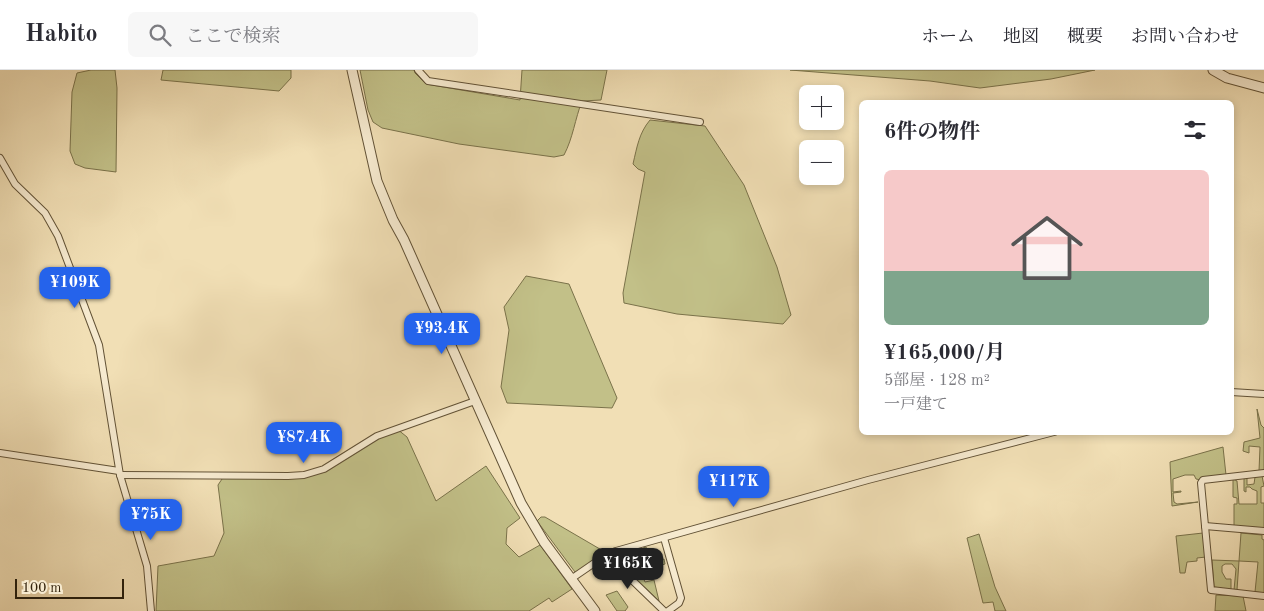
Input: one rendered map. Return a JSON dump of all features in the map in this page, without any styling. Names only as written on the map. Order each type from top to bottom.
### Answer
[{"type":"street","points":[[352,70],[377,181],[475,401],[529,519],[595,611]]},
{"type":"street","points":[[418,70],[428,81],[700,122]]},
{"type":"street","points":[[1213,70],[1227,78],[1264,88]]},
{"type":"street","points":[[0,158],[15,184],[45,213],[53,227],[88,314],[100,352],[119,473],[147,566],[151,611]]},
{"type":"street","points":[[1234,392],[1264,394]]},
{"type":"street","points":[[0,453],[119,473],[304,475],[324,469],[377,436],[475,401]]},
{"type":"street","points":[[571,579],[606,555],[868,480],[1042,435]]},
{"type":"street","points":[[1264,473],[1203,480],[1201,483],[1211,590],[1264,596]]},
{"type":"street","points":[[1205,526],[1264,531]]},
{"type":"street","points":[[664,538],[681,598],[679,603],[668,611]]},
{"type":"street","points":[[606,555],[664,611]]},
{"type":"shaded area","points":[[91,70],[115,70],[117,88],[116,172],[85,168],[75,164],[70,151],[72,92],[77,73]]},
{"type":"shaded area","points":[[163,70],[291,70],[291,78],[279,91],[161,80]]},
{"type":"shaded area","points":[[360,70],[414,70],[426,84],[520,100],[522,70],[607,70],[601,100],[582,101],[570,142],[564,155],[554,157],[459,144],[382,128],[373,122],[368,110]]},
{"type":"shaded area","points":[[790,70],[1095,70],[1051,79],[980,88],[930,81]]},
{"type":"shaded area","points":[[650,120],[705,126],[744,185],[777,267],[791,315],[783,324],[677,314],[624,303],[623,293],[645,172],[633,164],[641,135]]},
{"type":"shaded area","points":[[526,276],[569,284],[617,398],[612,408],[507,403],[501,387],[509,330],[504,307]]},
{"type":"shaded area","points":[[1257,409],[1261,425],[1264,428],[1264,471],[1259,471],[1260,447],[1249,446],[1249,453],[1243,451],[1244,442],[1260,438]]},
{"type":"shaded area","points":[[397,429],[407,437],[436,501],[486,466],[520,518],[507,528],[506,544],[519,557],[540,545],[572,589],[552,602],[549,598],[529,611],[156,611],[158,566],[214,556],[224,533],[218,485],[224,476],[289,476],[323,469],[376,436]]},
{"type":"shaded area","points":[[1223,447],[1226,475],[1206,481],[1196,479],[1194,475],[1185,475],[1173,479],[1173,492],[1181,491],[1173,493],[1174,502],[1177,504],[1198,502],[1172,506],[1170,462]]},
{"type":"shaded area","points":[[1262,476],[1264,486],[1261,487],[1261,503],[1264,503],[1264,528],[1234,526],[1234,504],[1237,504],[1237,498],[1233,497],[1233,479],[1237,481],[1239,504],[1257,504],[1257,491],[1246,487],[1246,492],[1244,491],[1244,478],[1247,478],[1247,485],[1254,484],[1255,477]]},
{"type":"shaded area","points":[[541,517],[545,517],[605,552],[581,573],[575,572],[537,521]]},
{"type":"shaded area","points":[[1203,533],[1206,557],[1197,558],[1197,561],[1187,562],[1185,573],[1180,573],[1176,536]]},
{"type":"shaded area","points":[[1241,533],[1262,535],[1264,540],[1264,593],[1255,592],[1258,562],[1239,561]]},
{"type":"shaded area","points":[[979,534],[995,587],[1006,611],[995,611],[993,602],[983,603],[967,538]]},
{"type":"shaded area","points":[[646,547],[648,552],[652,552],[657,562],[664,559],[665,564],[653,568],[650,565],[639,569],[639,574],[636,575],[635,571],[630,572],[626,569],[648,563],[643,548]]},
{"type":"shaded area","points":[[1212,560],[1239,561],[1237,590],[1234,590],[1236,569],[1232,564],[1222,566],[1222,572],[1226,579],[1231,579],[1231,590],[1214,587]]},
{"type":"shaded area","points":[[645,574],[643,577],[645,582],[654,580],[659,601],[635,578]]},
{"type":"shaded area","points":[[617,591],[628,607],[625,611],[617,611],[606,595]]},
{"type":"shaded area","points":[[1216,595],[1243,596],[1246,611],[1215,611]]}]
